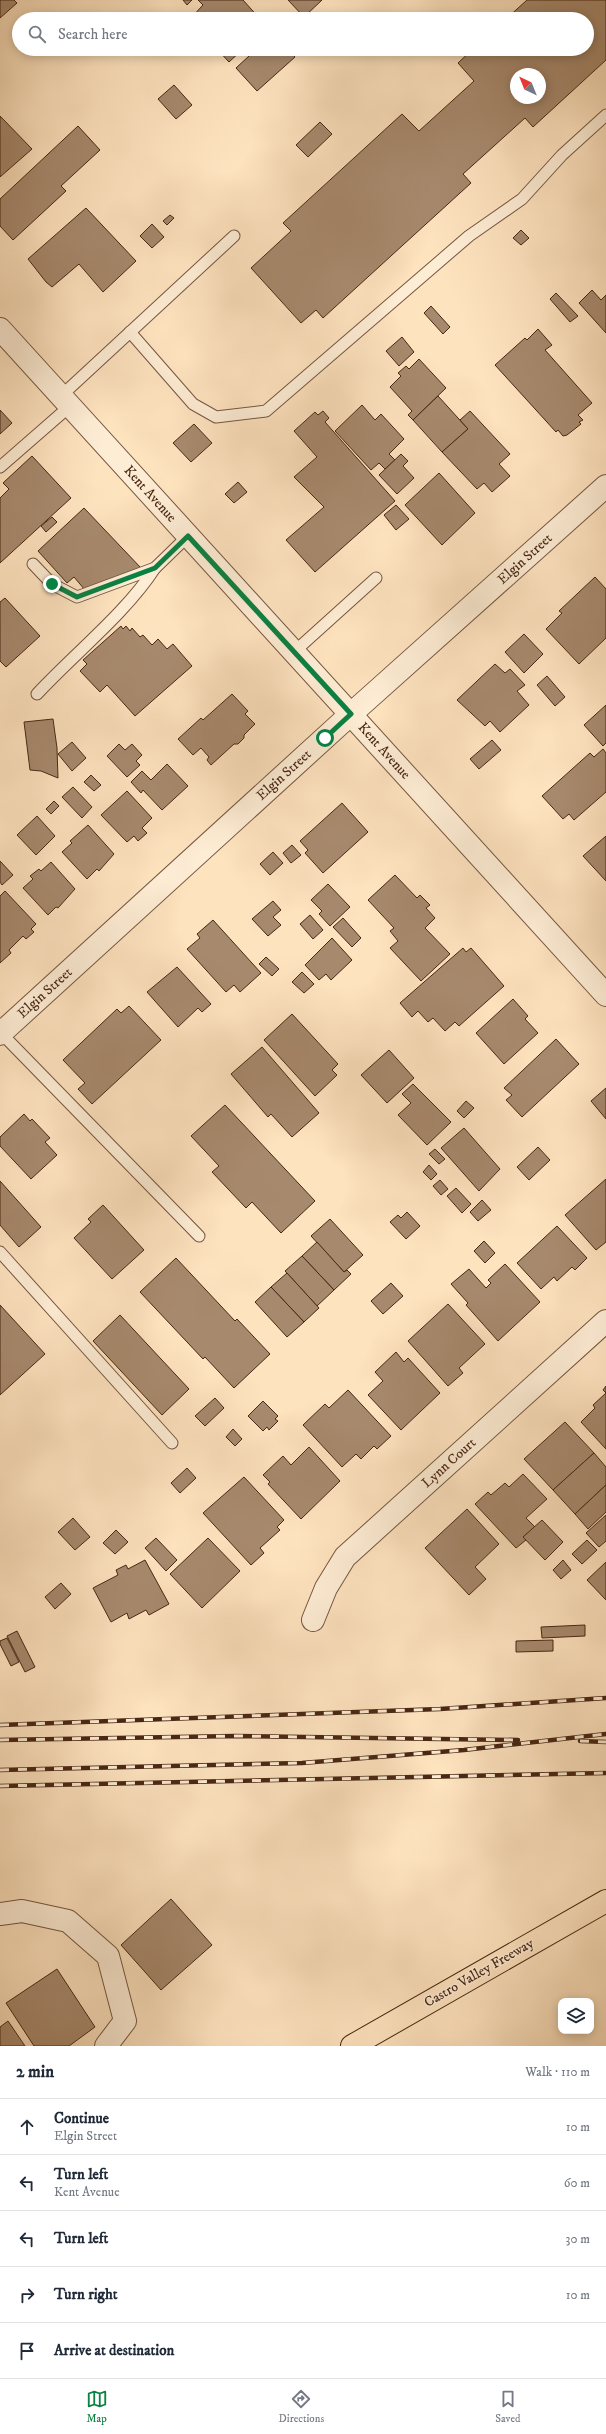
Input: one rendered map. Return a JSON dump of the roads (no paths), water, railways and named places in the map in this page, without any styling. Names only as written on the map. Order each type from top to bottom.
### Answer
[{"type":"highway","name":"Castro Valley Freeway","points":[[352,2046],[606,1901]]},
{"type":"street","name":"Kent Avenue","points":[[0,330],[606,995]]},
{"type":"street","name":"Elgin Street","points":[[0,1034],[351,714],[606,486]]},
{"type":"street","name":"Lynn Court","points":[[313,1620],[326,1588],[345,1557],[606,1321]]},
{"type":"street","points":[[0,1914],[22,1910],[68,1921],[108,1956],[125,2021],[106,2046]]},
{"type":"lane","points":[[130,332],[194,404],[216,417],[266,411],[469,236],[522,199],[562,155],[606,115]]},
{"type":"lane","points":[[0,467],[130,332],[234,236]]},
{"type":"lane","points":[[37,694],[69,659],[140,592],[155,568],[188,536]]},
{"type":"lane","points":[[33,564],[52,584],[77,597],[155,568]]},
{"type":"lane","points":[[294,652],[376,578]]},
{"type":"lane","points":[[0,1034],[199,1236]]},
{"type":"lane","points":[[0,1252],[172,1443]]},
{"type":"railway","points":[[0,1725],[440,1709],[606,1698]]},
{"type":"railway","points":[[0,1770],[302,1763],[464,1750],[606,1734]]},
{"type":"railway","points":[[0,1740],[235,1736],[518,1740]]},
{"type":"railway","points":[[580,1741],[606,1742]]},
{"type":"railway","points":[[0,1786],[606,1773]]}]
